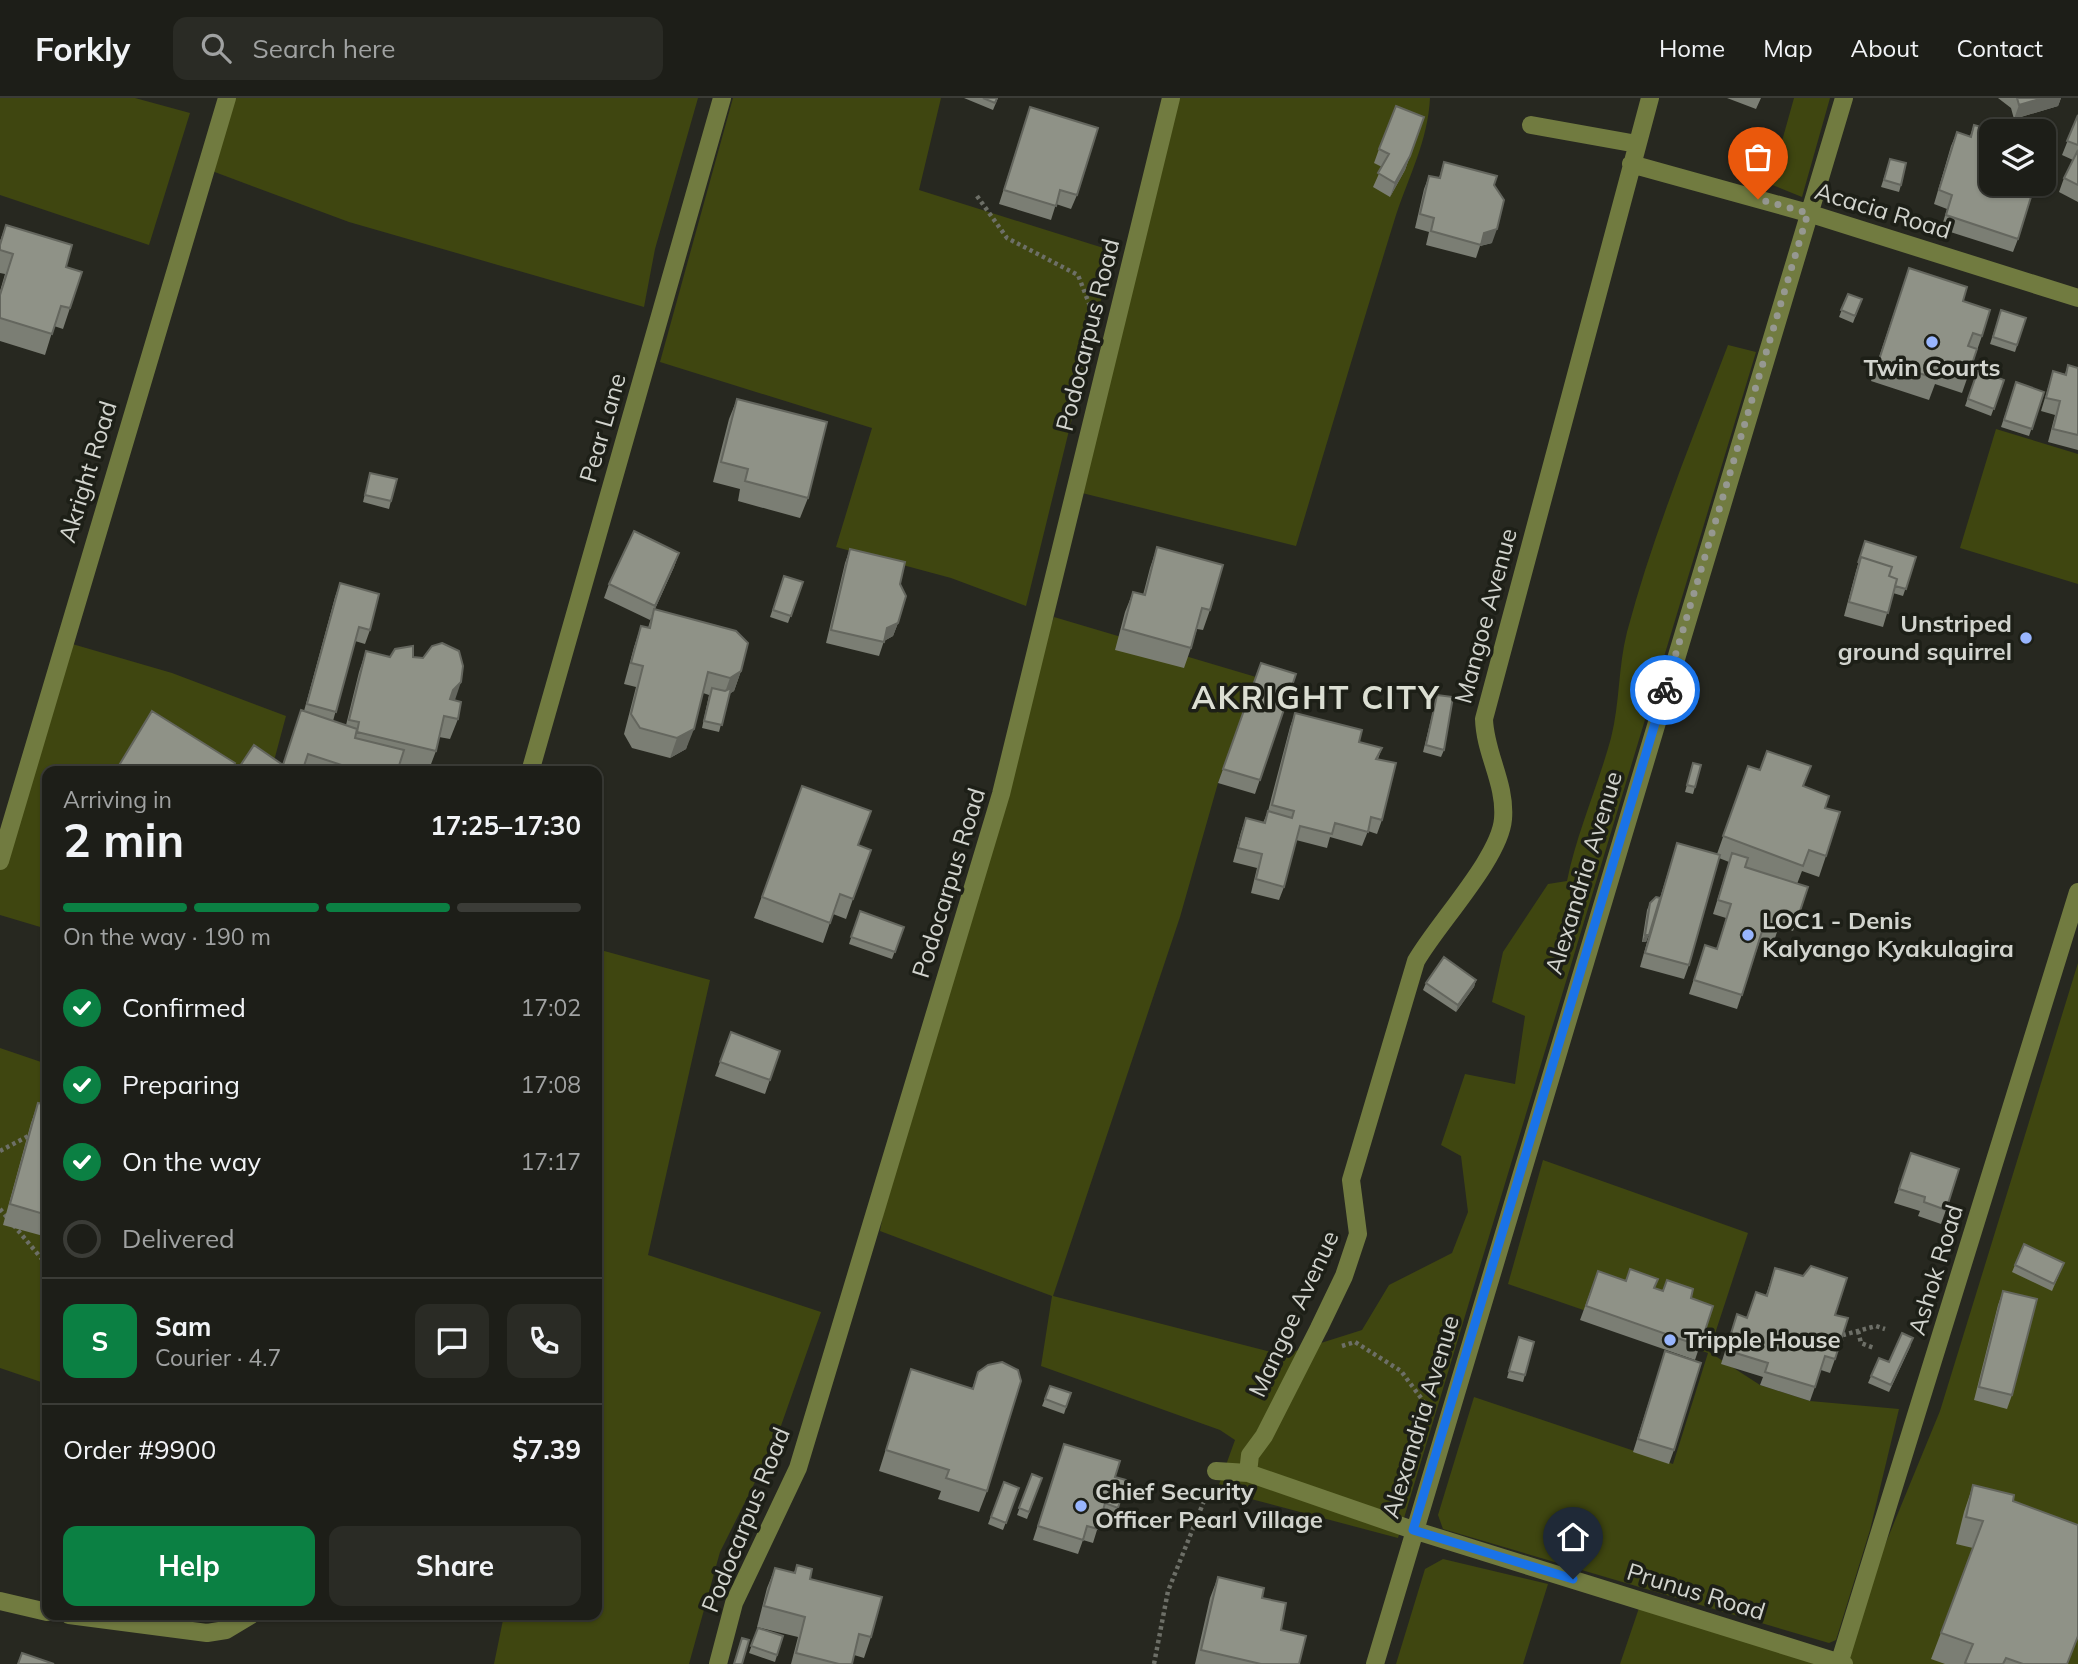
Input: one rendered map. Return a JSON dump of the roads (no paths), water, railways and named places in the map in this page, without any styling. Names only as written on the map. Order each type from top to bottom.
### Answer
[{"type":"street","name":"Akright Road","points":[[0,861],[227,98]]},
{"type":"street","name":"Pear Lane","points":[[532,766],[722,98]]},
{"type":"street","name":"Podocarpus Road","points":[[718,1664],[734,1603],[799,1468],[1001,794],[1171,98]]},
{"type":"street","name":"Mangoe Avenue","points":[[1248,1473],[1250,1455],[1264,1436],[1344,1276],[1358,1234],[1351,1180],[1416,961],[1434,931],[1454,909],[1494,848],[1503,820],[1500,777],[1487,749],[1484,719],[1650,98]]},
{"type":"street","name":"Alexandria Avenue","points":[[1375,1664],[1443,1428],[1844,98]]},
{"type":"street","points":[[1531,125],[1637,144]]},
{"type":"street","name":"Acacia Road","points":[[1631,164],[1808,213],[2078,298]]},
{"type":"street","name":"Ashok Road","points":[[1841,1664],[2078,892]]},
{"type":"street","name":"Prunus Road","points":[[1216,1471],[1248,1473],[1413,1530],[1841,1664]]},
{"type":"street","points":[[0,1601],[42,1611]]},
{"type":"street","points":[[107,1620],[207,1633],[226,1630],[243,1620]]},
{"type":"place","name":"Twin Courts","points":[[1932,342]]},
{"type":"place","name":"Unstriped ground squirrel","points":[[2026,638]]},
{"type":"place","name":"LOC1 - Denis Kalyango Kyakulagira","points":[[1748,935]]},
{"type":"place","name":"Tripple House","points":[[1670,1340]]},
{"type":"place","name":"Chief Security Officer Pearl Village","points":[[1081,1506]]},
{"type":"district","name":"AKRIGHT CITY","points":[[1316,698]]}]
